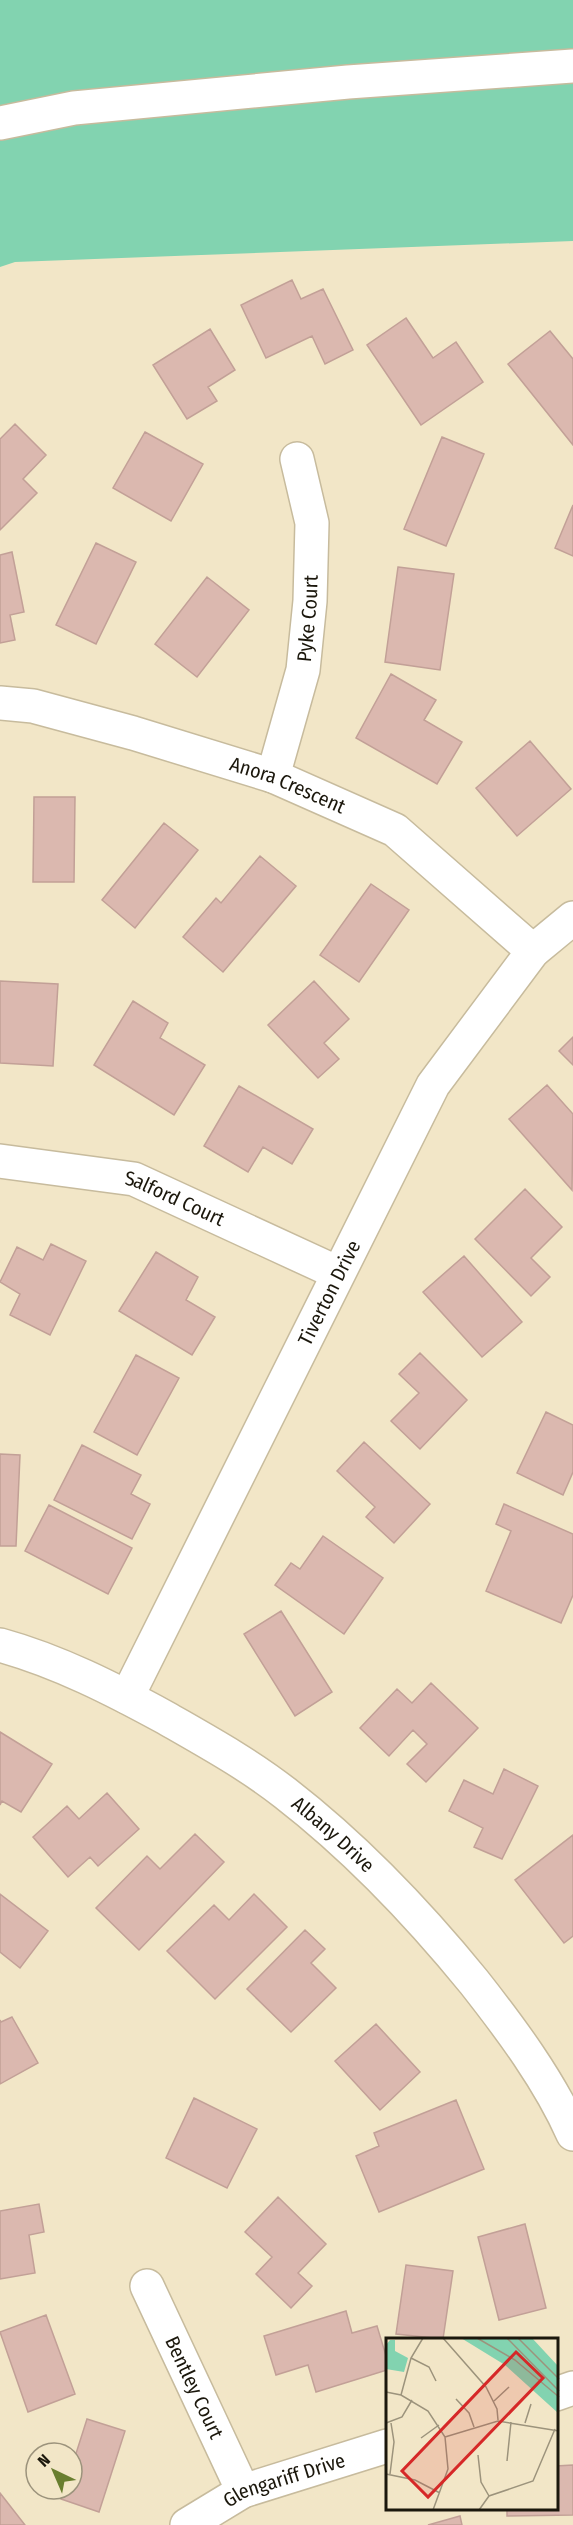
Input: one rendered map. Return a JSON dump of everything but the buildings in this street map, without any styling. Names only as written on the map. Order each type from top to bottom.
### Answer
[{"type":"main road","points":[[0,123],[86,107],[348,81],[573,66]]},
{"type":"main road","name":"Pyke Court","points":[[273,776],[303,670],[310,602],[312,523],[297,459]]},
{"type":"main road","name":"Anora Crescent","points":[[0,703],[33,706],[122,730],[273,776],[395,830],[533,951]]},
{"type":"main road","name":"Tiverton Drive","points":[[127,1697],[433,1085],[533,951],[573,918]]},
{"type":"main road","name":"Salford Court","points":[[0,1161],[134,1179],[338,1273]]},
{"type":"main road","name":"Albany Drive","points":[[0,1645],[33,1654],[127,1697],[218,1748],[284,1792],[360,1856],[427,1924],[501,2017],[563,2112],[573,2134]]},
{"type":"main road","name":"Bentley Court","points":[[147,2286],[243,2491]]},
{"type":"main road","points":[[558,2393],[573,2388]]},
{"type":"main road","name":"Glengariff Drive","points":[[187,2525],[243,2491],[386,2446]]},
{"type":"green space","points":[[0,0],[573,0],[573,241],[15,262],[0,267]]}]
